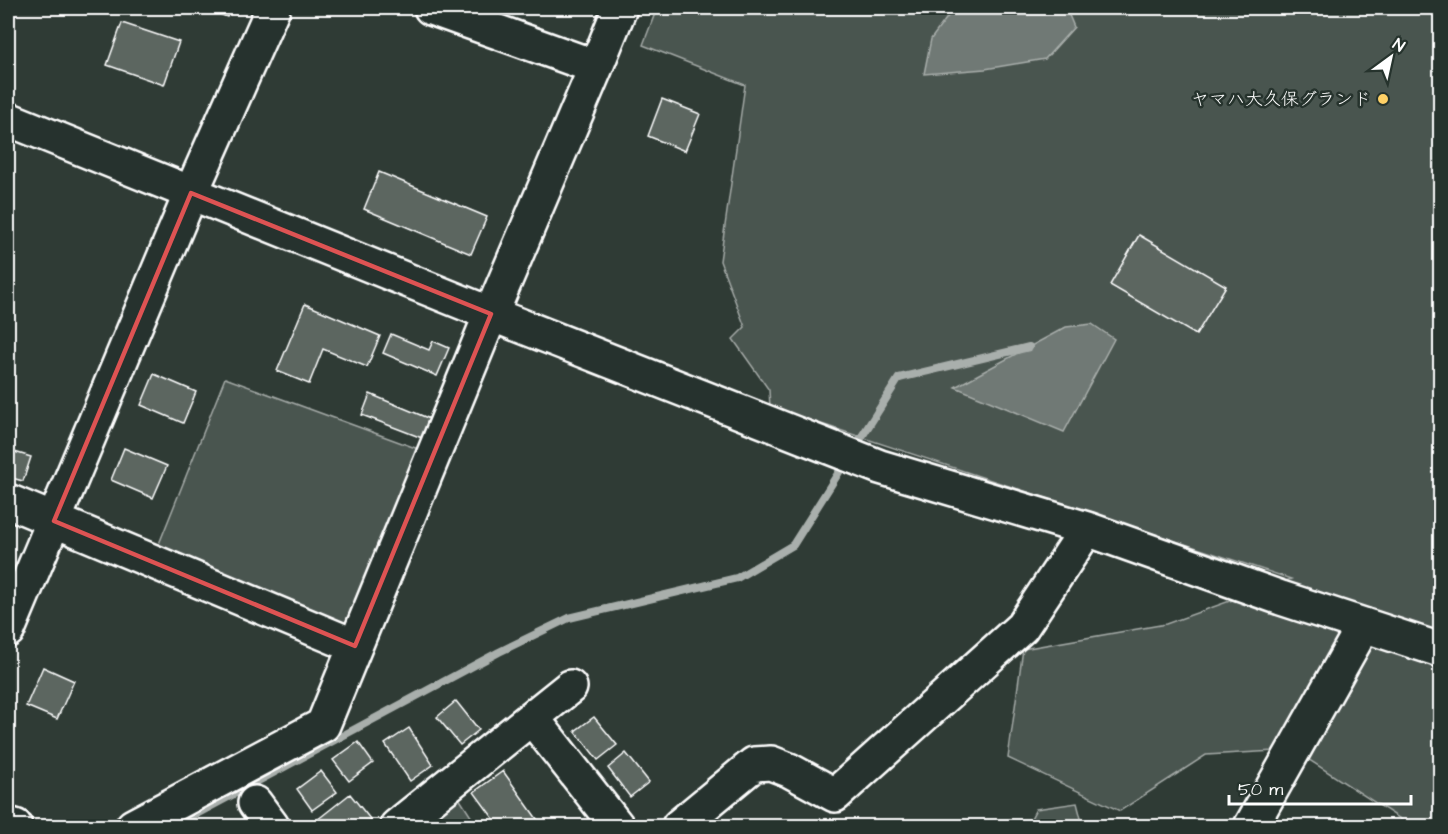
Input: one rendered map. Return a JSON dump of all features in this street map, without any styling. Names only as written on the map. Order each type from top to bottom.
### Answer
[{"type":"street","points":[[8,630],[191,193],[273,8]]},
{"type":"street","points":[[431,8],[597,67]]},
{"type":"street","points":[[133,826],[323,725],[491,314],[620,8]]},
{"type":"street","points":[[8,119],[491,314],[880,466],[1087,529],[1281,598],[1440,650]]},
{"type":"street","points":[[8,501],[355,646]]},
{"type":"street","points":[[679,826],[754,764],[771,763],[835,795],[1022,627],[1087,529]]},
{"type":"street","points":[[1251,826],[1364,625]]},
{"type":"street","points":[[398,826],[570,687]]},
{"type":"street","points":[[532,718],[617,826]]},
{"type":"street","points":[[8,824],[15,826]]},
{"type":"highlighted area","points":[[191,193],[491,314],[355,646],[54,521]]},
{"type":"shaded area","points":[[657,8],[1440,8],[1440,826],[1411,826],[1294,750],[1206,755],[1120,811],[1008,758],[1023,649],[1166,624],[1291,579],[770,407],[769,390],[733,339],[745,327],[720,261],[745,85],[643,45]]},
{"type":"shaded area","points":[[954,8],[1066,8],[1074,27],[1045,59],[985,69],[924,74],[931,39]]},
{"type":"shaded area","points":[[1092,324],[1114,339],[1064,432],[955,387],[1066,327]]},
{"type":"shaded area","points":[[225,378],[421,450],[355,646],[157,549]]},
{"type":"shaded area","points":[[450,784],[477,826],[397,826]]},
{"type":"shaded area","points":[[1077,803],[1083,826],[1027,826],[1036,809]]},
{"type":"building","points":[[211,8],[231,8],[227,17],[210,10]]},
{"type":"building","points":[[122,23],[179,42],[164,85],[107,65]]},
{"type":"building","points":[[662,99],[700,114],[685,151],[648,136]]},
{"type":"building","points":[[379,172],[487,217],[471,254],[364,209]]},
{"type":"building","points":[[1139,235],[1226,286],[1196,335],[1110,285]]},
{"type":"building","points":[[305,304],[380,336],[367,367],[323,349],[309,384],[277,371]]},
{"type":"building","points":[[391,334],[429,350],[433,341],[449,348],[437,376],[383,353]]},
{"type":"building","points":[[154,374],[196,392],[183,423],[141,405]]},
{"type":"building","points":[[370,394],[430,419],[422,438],[362,415]]},
{"type":"building","points":[[124,448],[167,466],[153,498],[111,480]]},
{"type":"building","points":[[8,450],[31,457],[23,481],[8,477]]},
{"type":"building","points":[[43,667],[74,681],[57,719],[26,706]]},
{"type":"building","points":[[456,701],[479,730],[460,745],[437,717]]},
{"type":"building","points":[[594,717],[617,745],[598,760],[575,731]]},
{"type":"building","points":[[409,728],[433,765],[410,781],[385,744]]},
{"type":"building","points":[[358,742],[373,763],[349,781],[333,760]]},
{"type":"building","points":[[626,753],[649,782],[630,797],[608,768]]},
{"type":"building","points":[[321,771],[337,792],[312,810],[297,789]]},
{"type":"building","points":[[503,771],[542,826],[499,826],[474,792]]},
{"type":"building","points":[[350,794],[371,820],[363,826],[322,826],[317,820]]},
{"type":"waterway","points":[[854,449],[899,378],[1029,347]]},
{"type":"waterway","points":[[174,826],[499,652],[569,618],[737,578],[793,545],[846,461]]},
{"type":"place","name":"ヤマハ大久保グランド","points":[[1383,99]]}]
